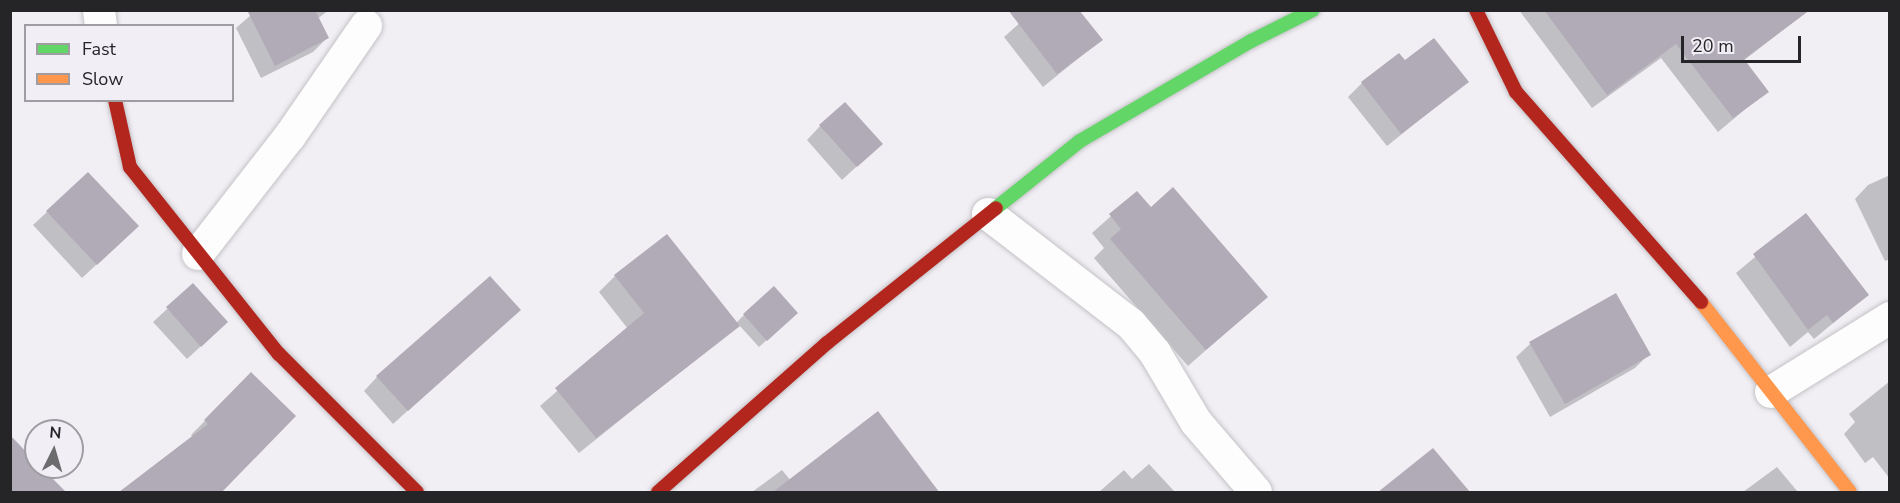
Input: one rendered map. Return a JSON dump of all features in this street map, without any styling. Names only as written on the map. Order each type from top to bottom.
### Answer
[{"type":"street","points":[[658,492],[827,343],[1080,141],[1251,41],[1313,10]]},
{"type":"street","points":[[1476,10],[1516,92],[1679,274],[1850,492]]},
{"type":"street","points":[[198,254],[290,136],[366,26]]},
{"type":"street","points":[[115,102],[130,167],[279,354],[417,492]]},
{"type":"street","points":[[988,214],[1131,324],[1155,352],[1196,422],[1256,492]]},
{"type":"street","points":[[1771,392],[1890,318]]},
{"type":"building","points":[[247,10],[315,10],[329,38],[275,66]]},
{"type":"building","points":[[1008,10],[1079,10],[1103,40],[1057,74]]},
{"type":"building","points":[[1544,10],[1810,10],[1744,59],[1769,92],[1733,118],[1676,44],[1607,95]]},
{"type":"building","points":[[1434,38],[1469,82],[1401,134],[1361,82],[1399,53],[1405,60]]},
{"type":"building","points":[[845,102],[883,144],[857,167],[819,125]]},
{"type":"building","points":[[88,172],[139,226],[97,265],[46,211]]},
{"type":"building","points":[[1173,187],[1268,297],[1206,350],[1110,239],[1121,229],[1109,214],[1137,191],[1151,207]]},
{"type":"building","points":[[1806,213],[1869,295],[1833,323],[1827,315],[1808,330],[1753,254]]},
{"type":"building","points":[[667,234],[740,326],[596,438],[555,388],[644,313],[614,275]]},
{"type":"building","points":[[490,276],[521,310],[408,411],[376,376]]},
{"type":"building","points":[[193,283],[228,322],[201,347],[166,307]]},
{"type":"building","points":[[774,286],[798,313],[767,341],[743,314]]},
{"type":"building","points":[[1616,293],[1651,355],[1565,404],[1529,342]]},
{"type":"building","points":[[251,372],[296,416],[222,492],[119,492],[208,424],[204,420]]},
{"type":"building","points":[[878,411],[939,492],[773,492]]},
{"type":"building","points":[[10,435],[24,450],[24,479],[53,479],[66,492],[10,492]]},
{"type":"building","points":[[1433,448],[1470,492],[1378,492]]},
{"type":"traffic: fast","points":[[996,208],[1080,141],[1251,41],[1313,10]]},
{"type":"traffic: slow","points":[[1701,302],[1850,492]]},
{"type":"traffic: jam","points":[[1476,10],[1516,92],[1701,302]]},
{"type":"traffic: jam","points":[[115,102],[130,167],[279,354],[417,492]]},
{"type":"traffic: jam","points":[[658,492],[827,343],[996,208]]}]
